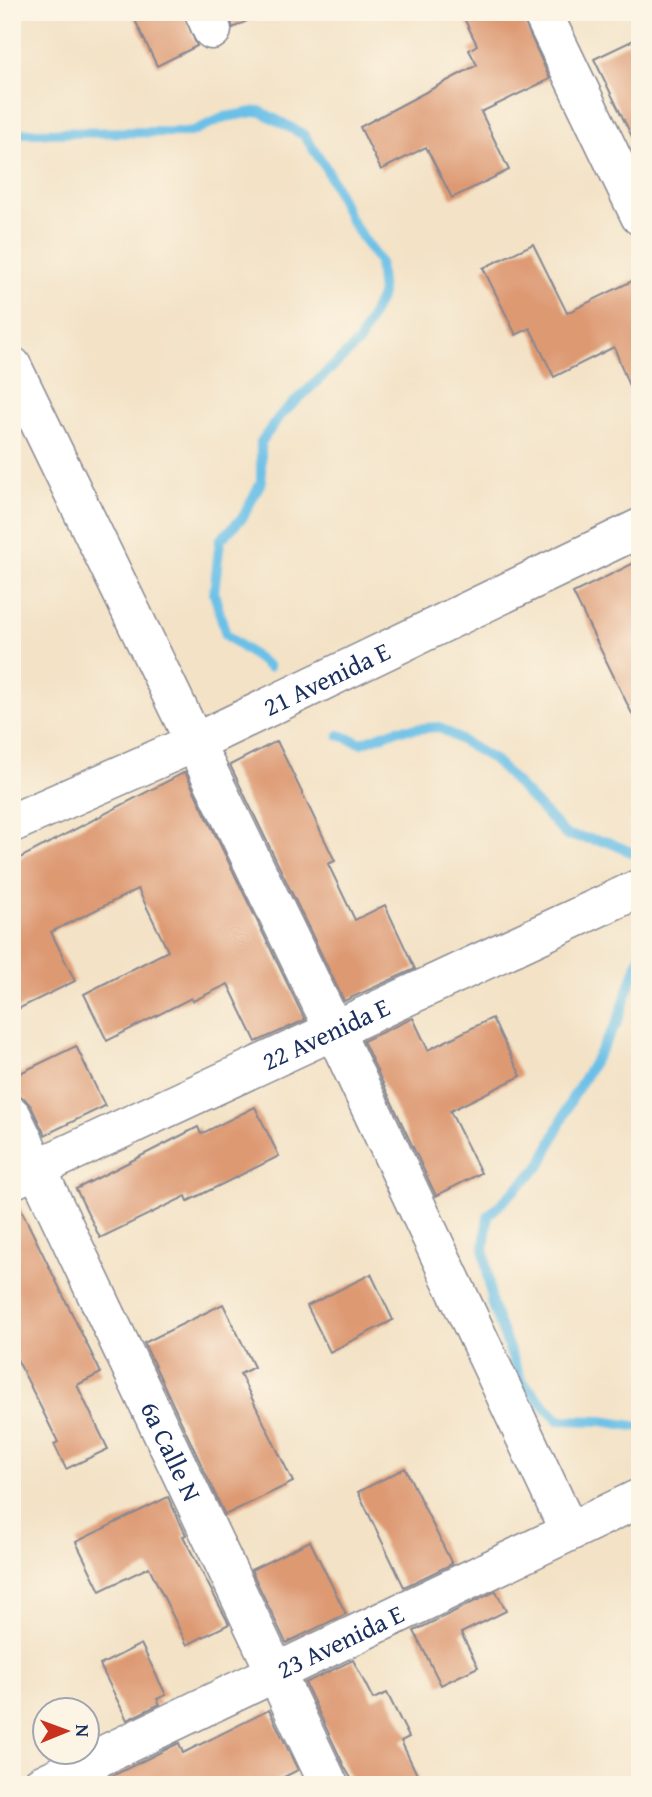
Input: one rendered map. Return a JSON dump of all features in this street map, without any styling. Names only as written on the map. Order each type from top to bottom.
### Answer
[{"type":"street","points":[[542,12],[640,216]]},
{"type":"street","points":[[12,366],[334,1030],[569,1531]]},
{"type":"street","name":"21 Avenida E","points":[[12,823],[196,743],[640,528]]},
{"type":"street","name":"22 Avenida E","points":[[24,1174],[640,888]]},
{"type":"street","name":"6a Calle N","points":[[12,1116],[24,1174],[275,1671],[329,1785]]},
{"type":"street","name":"23 Avenida E","points":[[41,1785],[640,1498]]},
{"type":"building","points":[[131,12],[183,12],[197,46],[157,66]]},
{"type":"building","points":[[228,12],[264,12],[233,28]]},
{"type":"building","points":[[461,12],[520,12],[550,79],[481,112],[509,170],[452,198],[426,147],[381,170],[360,127],[477,65],[469,50],[477,45]]},
{"type":"building","points":[[640,37],[640,153],[594,59]]},
{"type":"building","points":[[533,244],[567,313],[640,277],[640,407],[637,407],[614,347],[554,377],[530,328],[516,335],[483,268]]},
{"type":"building","points":[[640,560],[640,730],[573,593]]},
{"type":"building","points":[[277,741],[335,861],[328,864],[355,920],[385,905],[415,969],[344,1001],[230,765]]},
{"type":"building","points":[[185,772],[305,1020],[256,1042],[228,984],[193,1001],[191,998],[107,1041],[84,994],[168,951],[138,889],[51,932],[75,981],[12,1012],[12,862]]},
{"type":"building","points":[[413,1018],[428,1050],[492,1018],[521,1076],[450,1111],[481,1173],[436,1196],[363,1041]]},
{"type":"building","points":[[76,1046],[105,1106],[45,1135],[31,1106],[24,1098],[12,1094],[12,1077]]},
{"type":"building","points":[[255,1107],[279,1156],[188,1201],[186,1196],[100,1238],[76,1189],[198,1127],[201,1134]]},
{"type":"building","points":[[12,1201],[17,1201],[101,1373],[77,1385],[108,1449],[66,1469],[54,1444],[58,1442],[12,1349]]},
{"type":"building","points":[[371,1274],[393,1320],[330,1352],[307,1306]]},
{"type":"building","points":[[223,1304],[254,1367],[240,1374],[293,1482],[225,1515],[144,1343]]},
{"type":"building","points":[[405,1468],[452,1564],[404,1587],[358,1492]]},
{"type":"building","points":[[168,1497],[186,1535],[183,1536],[229,1624],[187,1645],[149,1567],[100,1591],[76,1542]]},
{"type":"building","points":[[310,1541],[346,1614],[286,1643],[251,1570]]},
{"type":"building","points":[[496,1591],[506,1611],[461,1633],[478,1667],[441,1685],[414,1631]]},
{"type":"building","points":[[141,1644],[166,1695],[157,1699],[160,1704],[127,1720],[100,1665]]},
{"type":"building","points":[[353,1660],[373,1699],[387,1693],[409,1737],[401,1741],[422,1785],[355,1785],[345,1768],[305,1683]]},
{"type":"building","points":[[269,1710],[298,1770],[268,1785],[94,1785],[179,1743],[183,1753]]},
{"type":"waterway","points":[[12,133],[191,132],[225,117],[260,111],[304,135],[326,168],[350,219],[379,262],[382,294],[359,342],[279,417],[261,442],[261,482],[243,517],[220,540],[214,593],[226,635],[269,667]]},
{"type":"waterway","points":[[339,735],[361,743],[397,730],[439,727],[494,760],[566,835],[608,842],[640,856]]},
{"type":"waterway","points":[[640,955],[617,1023],[571,1100],[541,1165],[488,1216],[484,1249],[492,1305],[521,1380],[558,1420],[602,1421],[640,1427]]}]
